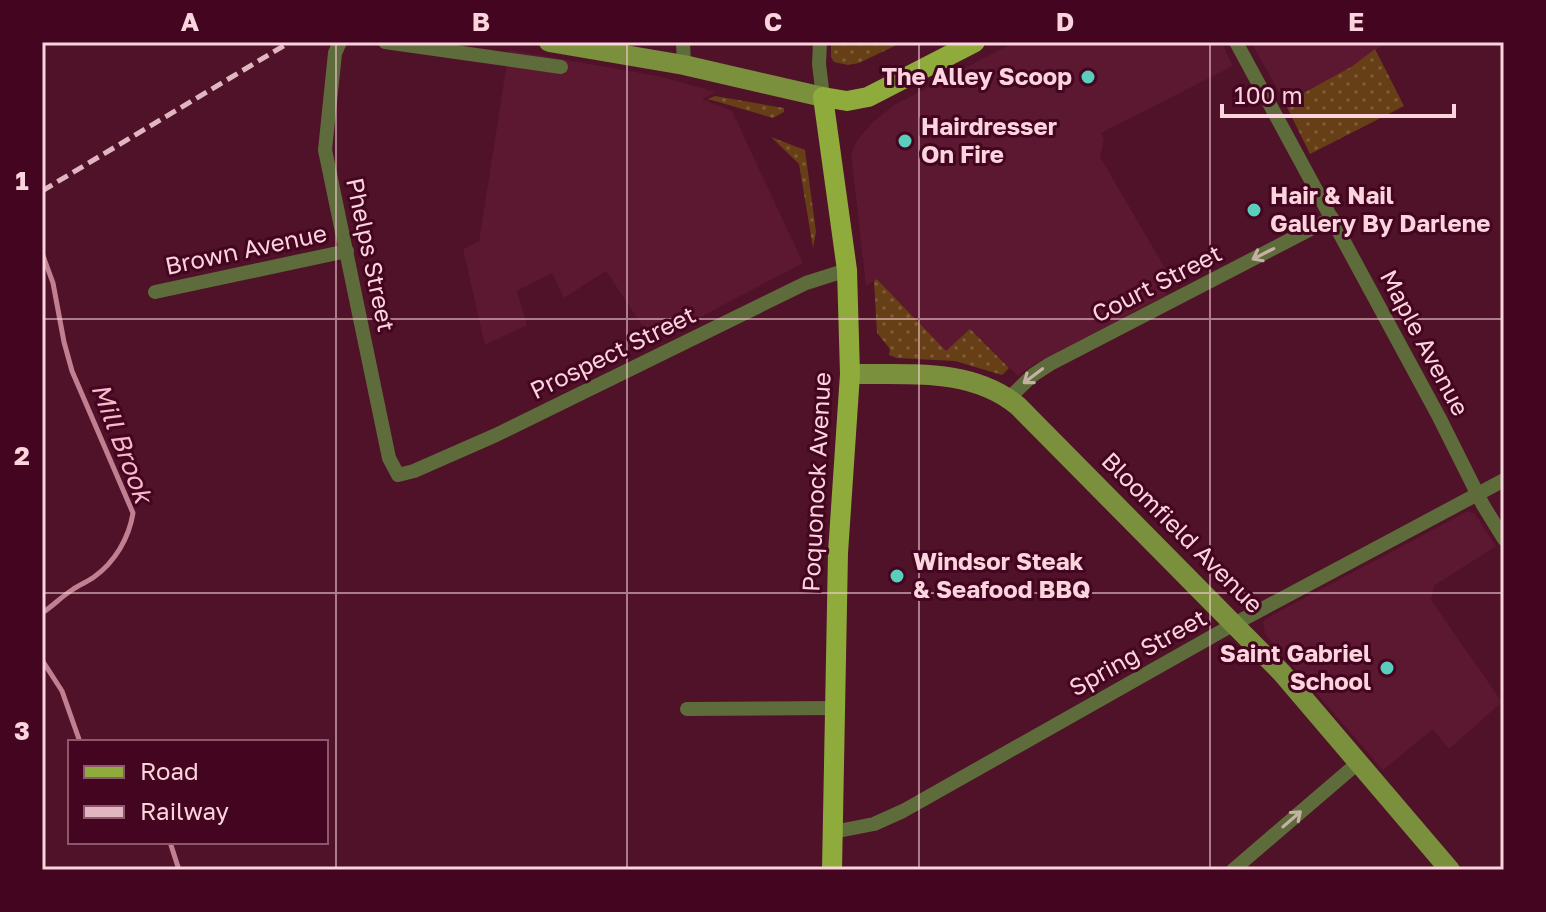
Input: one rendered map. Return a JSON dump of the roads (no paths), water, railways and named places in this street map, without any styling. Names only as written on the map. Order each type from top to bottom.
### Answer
[{"type":"main road","points":[[549,42],[684,65],[847,101],[868,97],[975,42]]},
{"type":"main road","name":"Poquonock Avenue","points":[[823,97],[847,270],[850,374],[838,553],[832,870]]},
{"type":"main road","name":"Bloomfield Avenue","points":[[850,374],[955,377],[989,387],[1009,398],[1236,623],[1303,696],[1450,870]]},
{"type":"street","name":"Phelps Street","points":[[340,42],[335,53],[325,150],[389,458],[398,475]]},
{"type":"street","points":[[385,42],[561,67]]},
{"type":"street","points":[[683,42],[684,65]]},
{"type":"street","points":[[820,42],[823,97]]},
{"type":"street","name":"Maple Avenue","points":[[1236,42],[1439,417],[1477,494],[1504,539]]},
{"type":"street","name":"Court Street","points":[[1009,398],[1050,364],[1332,218]]},
{"type":"street","name":"Brown Avenue","points":[[155,292],[347,251]]},
{"type":"street","name":"Prospect Street","points":[[398,475],[496,435],[806,283],[847,270]]},
{"type":"street","name":"Spring Street","points":[[833,832],[865,827],[893,816],[1236,623],[1504,480]]},
{"type":"street","points":[[687,709],[834,708]]},
{"type":"street","points":[[1233,870],[1359,762]]},
{"type":"waterway","name":"Mill Brook","points":[[42,253],[53,283],[72,371],[133,513],[115,557],[94,577],[42,613]]},
{"type":"waterway","name":"Mill Brook","points":[[42,660],[62,691],[79,740]]},
{"type":"waterway","name":"Mill Brook","points":[[171,844],[179,870]]},
{"type":"railway","points":[[42,191],[290,42]]},
{"type":"place","name":"The Alley Scoop","points":[[1088,77]]},
{"type":"place","name":"Hairdresser On Fire","points":[[905,141]]},
{"type":"place","name":"Hair & Nail Gallery By Darlene","points":[[1254,210]]},
{"type":"place","name":"Windsor Steak & Seafood BBQ","points":[[897,576]]},
{"type":"place","name":"Saint Gabriel School","points":[[1387,668]]}]
